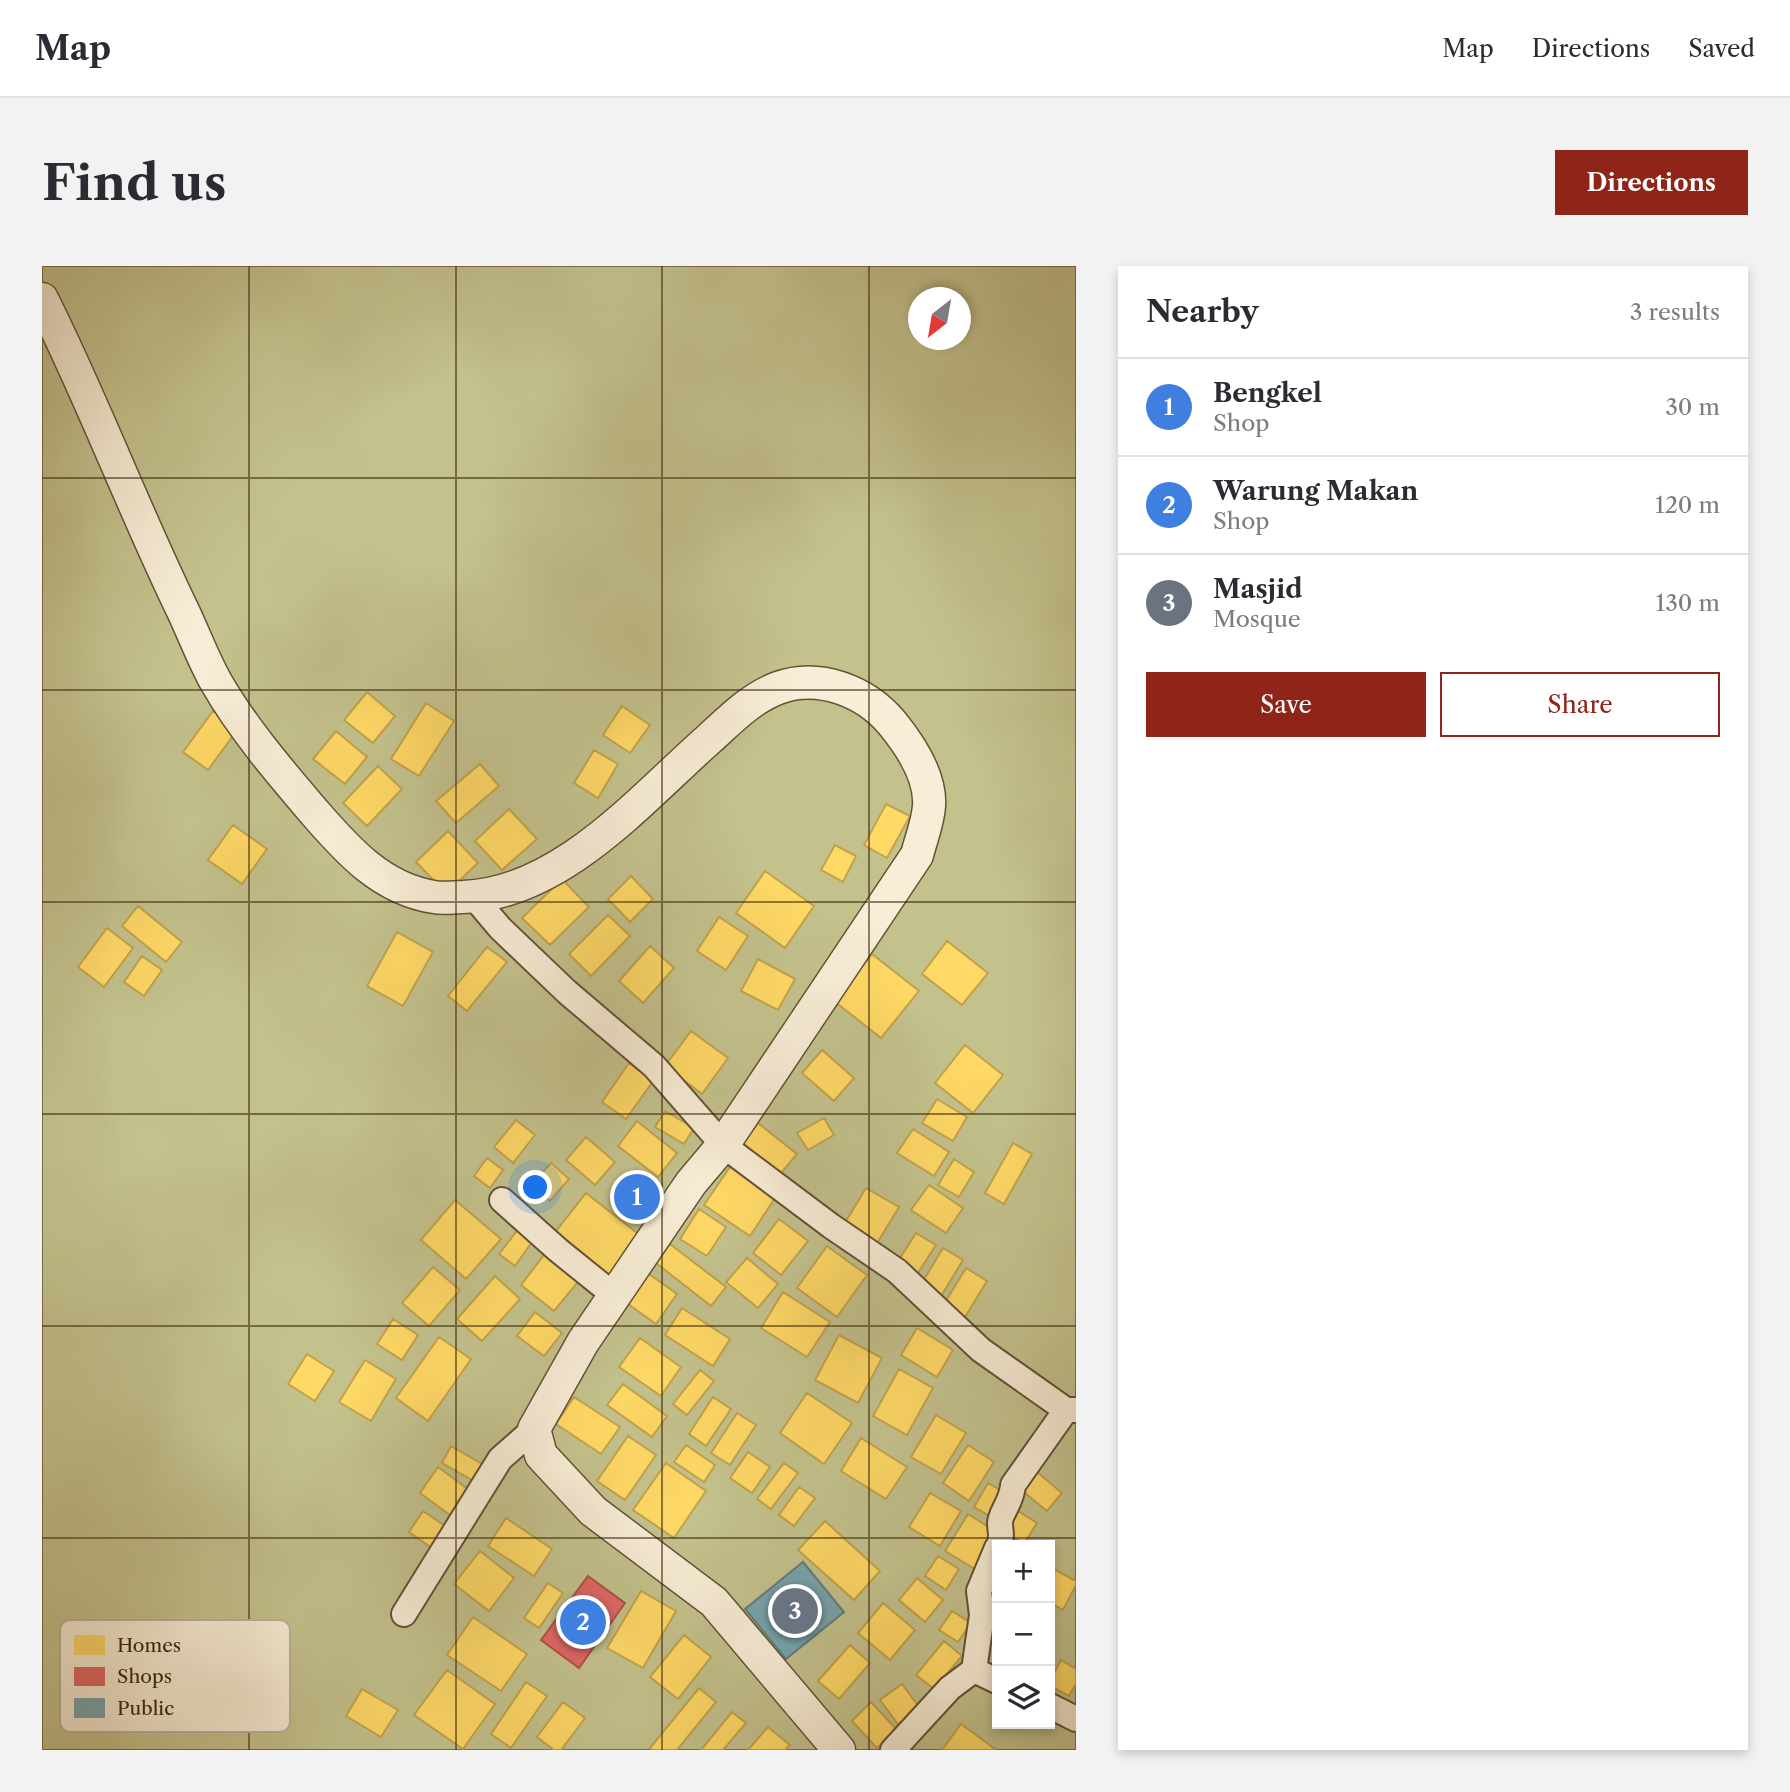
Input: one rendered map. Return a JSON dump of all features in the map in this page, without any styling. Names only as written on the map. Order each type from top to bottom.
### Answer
[{"type":"street","points":[[42,299],[72,359],[161,567],[216,681],[242,721],[301,797],[342,844],[367,868],[398,886],[435,898],[473,897],[507,890],[530,880],[596,841],[743,708],[775,689],[801,682],[833,686],[861,695],[880,709],[909,743],[928,794],[929,807],[917,855],[723,1145],[691,1184],[583,1342],[534,1429],[500,1459],[404,1614]]},
{"type":"street","points":[[473,897],[500,928],[567,992],[654,1066],[723,1145],[831,1226],[897,1271],[981,1350],[1071,1410],[1013,1485],[1012,1499],[1000,1520],[1001,1540]]},
{"type":"street","points":[[502,1200],[615,1296]]},
{"type":"street","points":[[534,1429],[541,1455],[593,1511],[714,1602],[839,1750]]},
{"type":"street","points":[[893,1750],[950,1688],[974,1670],[982,1615],[979,1591],[992,1561]]},
{"type":"street","points":[[974,1670],[992,1679]]},
{"type":"street","points":[[1055,1708],[1076,1719]]},
{"type":"shaded area","points":[[42,266],[1076,266],[1076,1750],[42,1750]]},
{"type":"building: Homes","points":[[367,692],[395,716],[373,743],[344,720]]},
{"type":"building: Homes","points":[[426,703],[454,721],[419,776],[391,759]]},
{"type":"building: Homes","points":[[622,706],[650,725],[630,753],[603,735]]},
{"type":"building: Homes","points":[[213,711],[238,729],[208,770],[183,752]]},
{"type":"building: Homes","points":[[336,731],[367,757],[345,784],[313,759]]},
{"type":"building: Homes","points":[[594,750],[618,764],[598,798],[574,783]]},
{"type":"building: Homes","points":[[480,764],[499,786],[456,823],[436,801]]},
{"type":"building: Homes","points":[[378,766],[402,789],[367,826],[343,803]]},
{"type":"building: Homes","points":[[886,804],[910,816],[887,858],[864,845]]},
{"type":"building: Homes","points":[[509,809],[537,839],[502,870],[475,841]]},
{"type":"building: Homes","points":[[233,825],[267,849],[242,884],[208,860]]},
{"type":"building: Homes","points":[[448,831],[478,863],[446,893],[416,862]]},
{"type":"building: Homes","points":[[835,845],[856,856],[843,882],[821,870]]},
{"type":"building: Homes","points":[[765,871],[814,906],[785,948],[736,913]]},
{"type":"building: Homes","points":[[631,876],[653,899],[630,922],[608,899]]},
{"type":"building: Homes","points":[[562,879],[589,907],[550,945],[522,918]]},
{"type":"building: Homes","points":[[138,906],[182,942],[166,962],[122,926]]},
{"type":"building: Homes","points":[[608,915],[630,936],[591,976],[569,954]]},
{"type":"building: Homes","points":[[719,917],[748,936],[726,970],[697,951]]},
{"type":"building: Homes","points":[[107,928],[133,948],[104,987],[78,967]]},
{"type":"building: Homes","points":[[397,932],[433,952],[403,1006],[367,986]]},
{"type":"building: Homes","points":[[947,941],[988,973],[962,1005],[922,974]]},
{"type":"building: Homes","points":[[650,946],[674,968],[643,1003],[619,981]]},
{"type":"building: Homes","points":[[487,947],[507,962],[467,1011],[448,996]]},
{"type":"building: Homes","points":[[872,954],[919,991],[881,1038],[834,1001]]},
{"type":"building: Homes","points":[[142,956],[162,970],[144,996],[124,982]]},
{"type":"building: Homes","points":[[758,959],[795,979],[778,1010],[741,991]]},
{"type":"building: Homes","points":[[691,1031],[728,1058],[702,1094],[665,1066]]},
{"type":"building: Homes","points":[[965,1045],[1003,1075],[973,1113],[935,1083]]},
{"type":"building: Homes","points":[[822,1050],[854,1078],[834,1101],[802,1073]]},
{"type":"building: Homes","points":[[629,1063],[653,1081],[626,1119],[602,1102]]},
{"type":"building: Homes","points":[[937,1099],[967,1117],[953,1141],[922,1123]]},
{"type":"building: Homes","points":[[665,1111],[694,1128],[684,1144],[655,1127]]},
{"type":"building: Homes","points":[[824,1118],[834,1135],[808,1150],[797,1133]]},
{"type":"building: Homes","points":[[516,1120],[535,1135],[513,1163],[494,1147]]},
{"type":"building: Homes","points":[[637,1121],[677,1153],[658,1177],[618,1146]]},
{"type":"building: Homes","points":[[758,1123],[797,1154],[777,1178],[738,1147]]},
{"type":"building: Homes","points":[[913,1129],[949,1152],[934,1176],[897,1153]]},
{"type":"building: Homes","points":[[586,1137],[615,1162],[595,1185],[566,1160]]},
{"type":"building: Homes","points":[[1013,1143],[1032,1154],[1004,1204],[985,1193]]},
{"type":"building: Homes","points":[[487,1158],[503,1170],[490,1188],[474,1176]]},
{"type":"building: Homes","points":[[954,1159],[974,1172],[959,1197],[938,1185]]},
{"type":"building: Homes","points":[[551,1163],[569,1179],[550,1201],[531,1185]]},
{"type":"building: Homes","points":[[730,1167],[775,1198],[750,1236],[704,1205]]},
{"type":"building: Homes","points":[[929,1185],[963,1208],[946,1233],[911,1210]]},
{"type":"building: Homes","points":[[866,1188],[899,1207],[876,1245],[843,1226]]},
{"type":"building: Homes","points":[[586,1193],[641,1236],[606,1281],[550,1239]]},
{"type":"building: Homes","points":[[455,1200],[501,1239],[466,1279],[421,1240]]},
{"type":"building: Homes","points":[[699,1209],[726,1227],[707,1256],[680,1239]]},
{"type":"building: Homes","points":[[779,1219],[808,1241],[781,1275],[753,1253]]},
{"type":"building: Homes","points":[[519,1228],[534,1239],[515,1266],[499,1254]]},
{"type":"building: Homes","points":[[916,1233],[936,1245],[914,1279],[895,1266]]},
{"type":"building: Homes","points":[[670,1244],[726,1287],[711,1306],[656,1263]]},
{"type":"building: Homes","points":[[827,1246],[867,1275],[837,1317],[797,1288]]},
{"type":"building: Homes","points":[[943,1248],[963,1260],[940,1298],[920,1286]]},
{"type":"building: Homes","points":[[544,1255],[578,1282],[554,1311],[521,1285]]},
{"type":"building: Homes","points":[[747,1258],[778,1284],[758,1308],[726,1282]]},
{"type":"building: Homes","points":[[433,1267],[460,1290],[429,1326],[402,1303]]},
{"type":"building: Homes","points":[[966,1268],[987,1281],[962,1322],[941,1309]]},
{"type":"building: Homes","points":[[645,1271],[677,1294],[656,1324],[624,1301]]},
{"type":"building: Homes","points":[[495,1276],[520,1299],[482,1341],[457,1319]]},
{"type":"building: Homes","points":[[783,1292],[830,1322],[807,1357],[761,1328]]},
{"type":"building: Homes","points":[[682,1308],[730,1339],[713,1366],[665,1335]]},
{"type":"building: Homes","points":[[535,1312],[562,1333],[544,1356],[517,1336]]},
{"type":"building: Homes","points":[[393,1319],[418,1335],[402,1360],[377,1344]]},
{"type":"building: Homes","points":[[917,1328],[953,1350],[937,1377],[901,1355]]},
{"type":"building: Homes","points":[[839,1335],[882,1358],[858,1403],[815,1380]]},
{"type":"building: Homes","points":[[439,1337],[471,1359],[428,1421],[396,1398]]},
{"type":"building: Homes","points":[[640,1338],[681,1367],[661,1396],[619,1367]]},
{"type":"building: Homes","points":[[307,1354],[334,1371],[315,1401],[288,1384]]},
{"type":"building: Homes","points":[[365,1360],[396,1379],[371,1421],[339,1402]]},
{"type":"building: Homes","points":[[899,1369],[933,1388],[907,1435],[873,1416]]},
{"type":"building: Homes","points":[[700,1370],[714,1381],[687,1415],[673,1404]]},
{"type":"building: Homes","points":[[623,1384],[667,1416],[652,1437],[607,1405]]},
{"type":"building: Homes","points":[[807,1393],[852,1423],[824,1464],[780,1433]]},
{"type":"building: Homes","points":[[574,1397],[620,1427],[601,1454],[556,1424]]},
{"type":"building: Homes","points":[[713,1397],[731,1409],[706,1446],[689,1434]]},
{"type":"building: Homes","points":[[737,1413],[756,1425],[730,1465],[711,1453]]},
{"type":"building: Homes","points":[[936,1415],[966,1433],[941,1474],[911,1457]]},
{"type":"building: Homes","points":[[628,1436],[656,1455],[625,1500],[597,1481]]},
{"type":"building: Homes","points":[[861,1438],[907,1467],[886,1499],[841,1471]]},
{"type":"building: Homes","points":[[686,1445],[715,1465],[704,1482],[674,1462]]},
{"type":"building: Homes","points":[[968,1445],[994,1462],[969,1501],[943,1483]]},
{"type":"building: Homes","points":[[451,1446],[482,1464],[472,1480],[442,1463]]},
{"type":"building: Homes","points":[[748,1452],[770,1467],[752,1493],[730,1478]]},
{"type":"building: Homes","points":[[666,1463],[706,1491],[674,1538],[633,1510]]},
{"type":"building: Homes","points":[[784,1463],[798,1473],[771,1509],[757,1499]]},
{"type":"building: Homes","points":[[438,1467],[473,1493],[454,1518],[420,1493]]},
{"type":"building: Homes","points":[[1036,1471],[1062,1493],[1047,1511],[1020,1489]]},
{"type":"building: Homes","points":[[988,1483],[1007,1494],[993,1518],[974,1507]]},
{"type":"building: Homes","points":[[799,1487],[815,1498],[794,1526],[779,1515]]},
{"type":"building: Homes","points":[[930,1493],[961,1511],[940,1546],[909,1527]]},
{"type":"building: Homes","points":[[423,1511],[451,1530],[436,1551],[409,1532]]},
{"type":"building: Homes","points":[[1018,1511],[1037,1523],[1026,1540],[1018,1540],[1005,1532]]},
{"type":"building: Homes","points":[[968,1514],[1000,1534],[996,1540],[992,1540],[992,1547],[978,1571],[945,1551]]},
{"type":"building: Homes","points":[[506,1518],[552,1549],[534,1576],[488,1546]]},
{"type":"building: Homes","points":[[825,1521],[880,1571],[854,1600],[798,1550]]},
{"type":"building: Homes","points":[[480,1551],[514,1578],[489,1611],[454,1584]]},
{"type":"building: Homes","points":[[938,1556],[959,1569],[946,1590],[925,1576]]},
{"type":"building: Homes","points":[[1055,1570],[1076,1581],[1063,1610],[1055,1606]]},
{"type":"building: Homes","points":[[917,1578],[943,1600],[925,1622],[899,1600]]},
{"type":"building: Homes","points":[[548,1583],[563,1593],[539,1628],[524,1618]]},
{"type":"building: Homes","points":[[641,1591],[676,1611],[643,1668],[607,1648]]},
{"type":"building: Homes","points":[[883,1603],[915,1630],[890,1660],[858,1633]]},
{"type":"building: Homes","points":[[952,1611],[971,1623],[958,1642],[939,1630]]},
{"type":"building: Homes","points":[[473,1617],[527,1654],[501,1691],[447,1655]]},
{"type":"building: Homes","points":[[684,1635],[711,1657],[678,1699],[650,1677]]},
{"type":"building: Homes","points":[[944,1641],[962,1656],[934,1689],[916,1675]]},
{"type":"building: Homes","points":[[850,1645],[870,1663],[839,1699],[818,1681]]},
{"type":"building: Homes","points":[[1061,1660],[1076,1669],[1076,1684],[1069,1696],[1055,1689],[1055,1671]]},
{"type":"building: Homes","points":[[447,1670],[495,1704],[463,1749],[414,1715]]},
{"type":"building: Homes","points":[[526,1682],[547,1696],[511,1748],[491,1734]]},
{"type":"building: Homes","points":[[902,1684],[922,1711],[900,1727],[880,1700]]},
{"type":"building: Homes","points":[[699,1688],[716,1702],[677,1750],[650,1748]]},
{"type":"building: Homes","points":[[362,1689],[398,1710],[381,1737],[346,1716]]},
{"type":"building: Homes","points":[[563,1702],[585,1718],[561,1750],[554,1750],[537,1737]]},
{"type":"building: Homes","points":[[871,1702],[897,1730],[877,1748],[852,1721]]},
{"type":"building: Homes","points":[[732,1712],[746,1723],[723,1750],[701,1750]]},
{"type":"building: Homes","points":[[961,1724],[995,1749],[942,1750]]},
{"type":"building: Homes","points":[[768,1727],[790,1745],[785,1750],[748,1750]]},
{"type":"building: Shops","points":[[633,1178],[657,1194],[640,1218],[617,1201]]},
{"type":"building: Shops","points":[[588,1576],[625,1603],[579,1668],[541,1640]]},
{"type":"building: Public","points":[[803,1562],[844,1612],[786,1659],[745,1609]]},
{"type":"place","name":"Bengkel","points":[[637,1197]]},
{"type":"place","name":"Masjid","points":[[795,1611]]},
{"type":"place","name":"Warung Makan","points":[[583,1622]]}]
